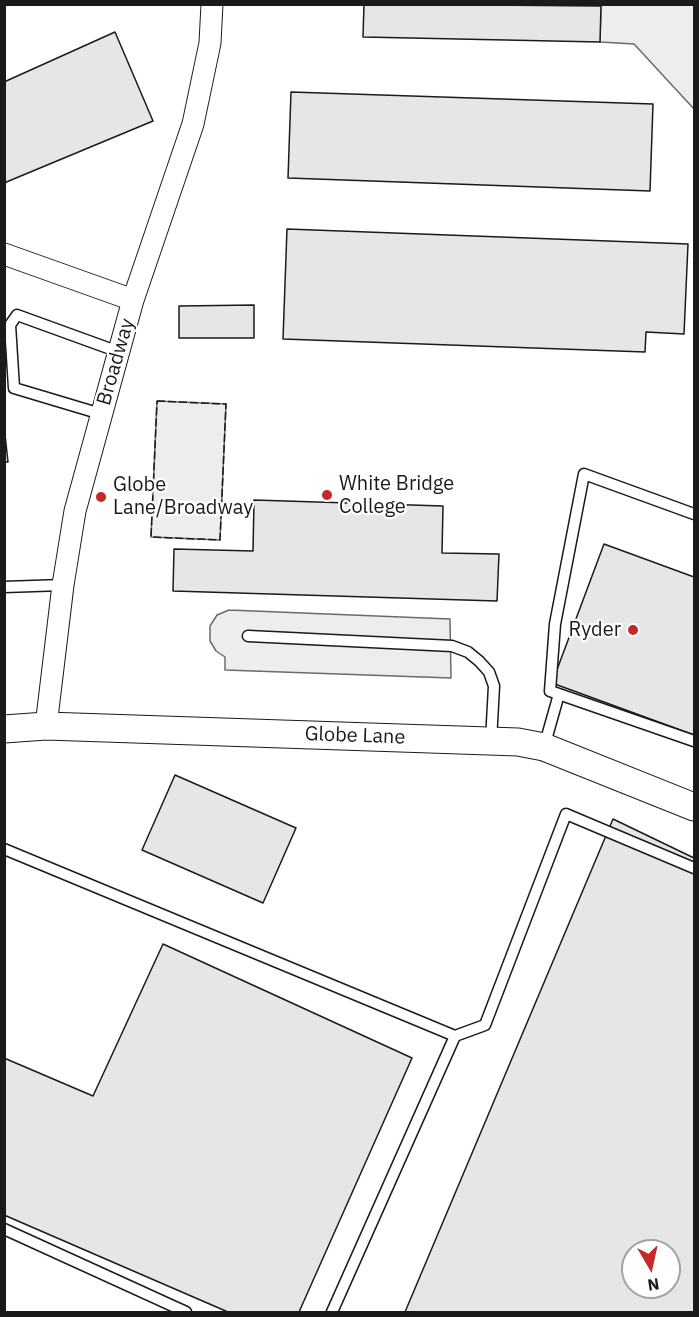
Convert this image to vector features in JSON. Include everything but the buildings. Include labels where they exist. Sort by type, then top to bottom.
[{"type":"street","name":"Broadway","points":[[46,726],[63,585],[75,511],[133,300],[193,124],[210,43],[212,4]]},
{"type":"street","points":[[4,254],[133,300]]},
{"type":"street","name":"Globe Lane","points":[[4,729],[46,726],[518,742],[544,747],[694,807]]},
{"type":"lane","points":[[101,414],[14,388],[10,325],[18,315],[119,352]]},
{"type":"lane","points":[[694,514],[584,474],[555,624],[550,691],[694,741]]},
{"type":"lane","points":[[4,587],[63,585]]},
{"type":"lane","points":[[248,636],[452,646],[468,652],[489,672],[494,686],[491,741]]},
{"type":"lane","points":[[544,747],[559,694]]},
{"type":"lane","points":[[4,849],[455,1036],[485,1025],[567,814],[694,868]]},
{"type":"lane","points":[[332,1312],[455,1036]]},
{"type":"lane","points":[[4,1229],[186,1312]]},
{"type":"shaded area","points":[[571,4],[694,5],[694,109],[634,44],[600,42],[601,6]]},
{"type":"shaded area","points":[[157,401],[226,404],[220,540],[151,537]]},
{"type":"shaded area","points":[[229,610],[450,619],[451,678],[225,670],[225,657],[216,651],[210,641],[210,626],[217,615]]},
{"type":"fence","points":[[157,401],[226,404],[220,540],[151,537],[157,401]]},
{"type":"place","name":"White Bridge College","points":[[327,495]]},
{"type":"place","name":"Globe Lane/Broadway","points":[[101,497]]},
{"type":"place","name":"Ryder","points":[[633,630]]}]
